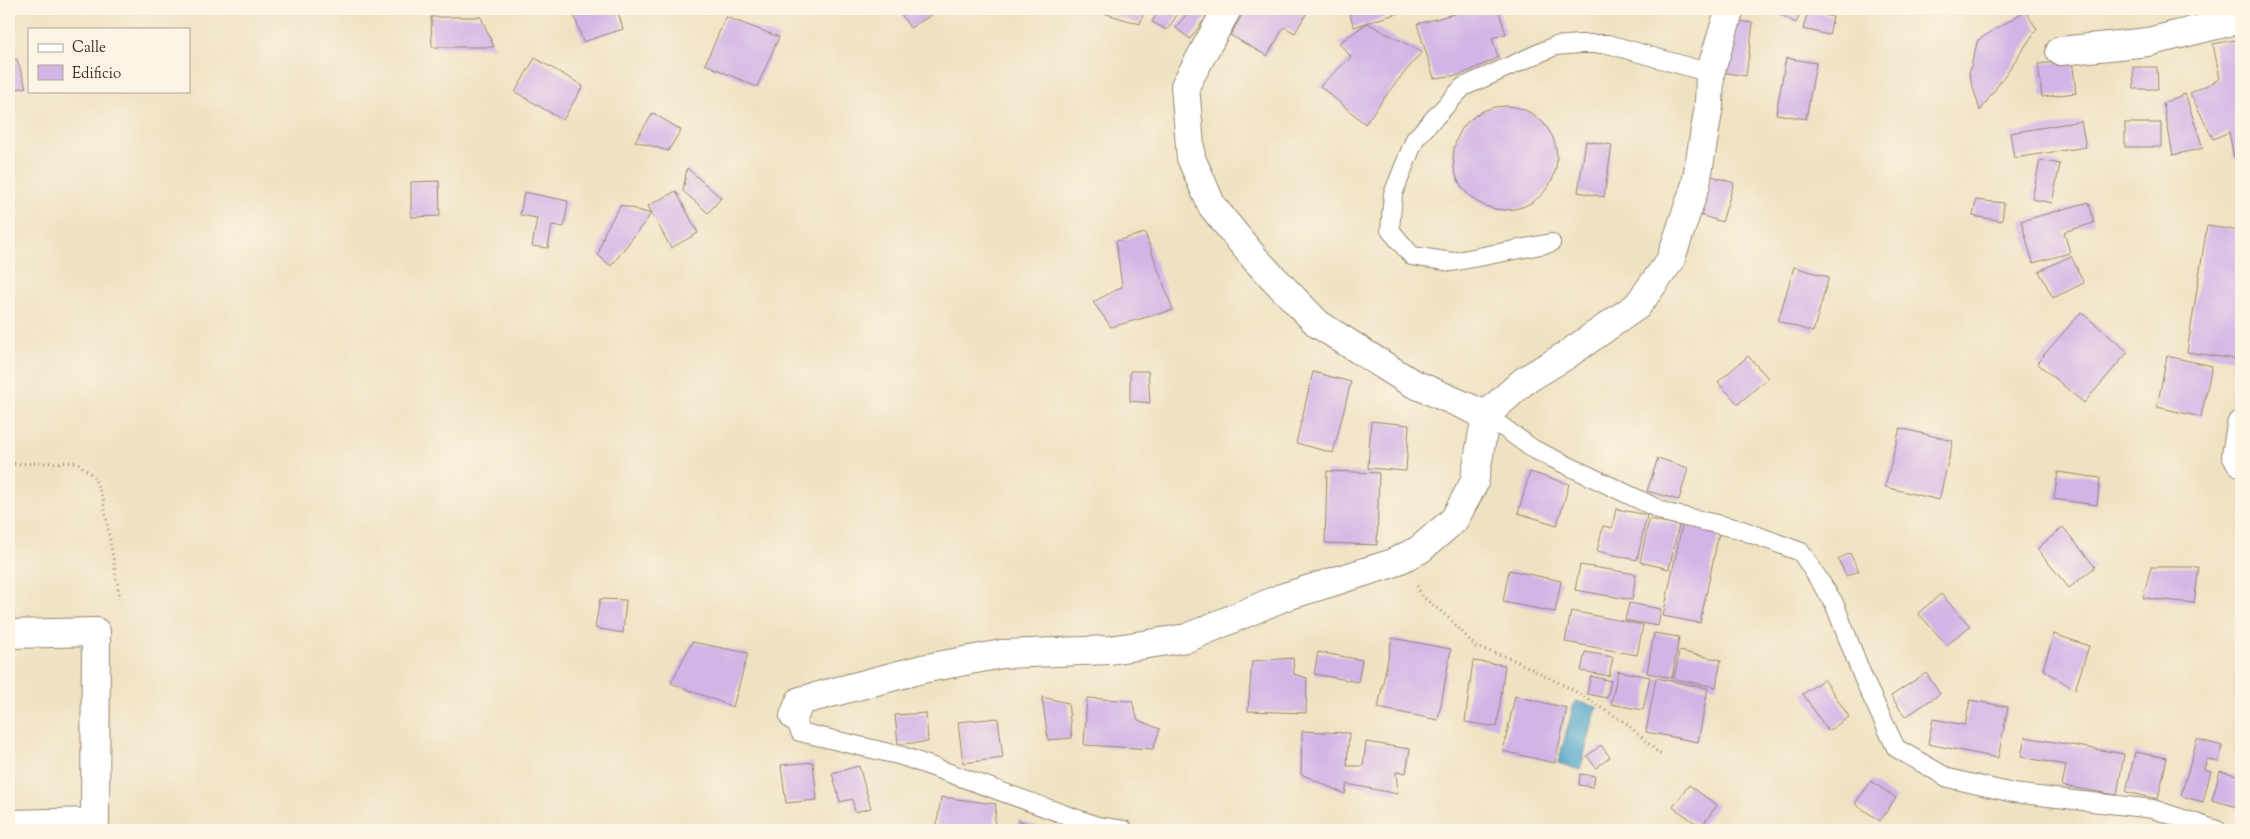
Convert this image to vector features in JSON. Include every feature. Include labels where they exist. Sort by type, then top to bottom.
[{"type":"street","points":[[1227,9],[1185,86],[1190,158],[1212,206],[1256,260],[1318,324],[1410,382],[1486,415]]},
{"type":"street","points":[[794,716],[800,701],[922,669],[1002,654],[1110,650],[1187,638],[1281,598],[1390,564],[1419,550],[1454,520],[1474,483],[1486,415],[1524,381],[1565,356],[1637,306],[1670,261],[1696,184],[1710,106],[1710,73],[1730,9]]},
{"type":"street","points":[[2060,51],[2148,42],[2241,19]]},
{"type":"street","points":[[2241,425],[2236,455],[2241,462]]},
{"type":"street","points":[[9,634],[96,632],[95,822],[9,824]]},
{"type":"lane","points":[[1551,242],[1452,262],[1412,256],[1390,230],[1393,194],[1415,139],[1463,88],[1555,46],[1608,44],[1710,73]]},
{"type":"lane","points":[[1486,415],[1533,449],[1667,513],[1739,529],[1801,552],[1834,603],[1864,680],[1896,748],[1948,778],[2013,793],[2153,809],[2216,830]]},
{"type":"lane","points":[[794,716],[800,732],[902,756],[1097,826],[1124,830]]},
{"type":"path","points":[[9,464],[77,462],[94,477],[102,499],[120,599]]},
{"type":"path","points":[[1419,550],[1417,590],[1451,620],[1476,647],[1510,658],[1573,690],[1626,723],[1663,757]]},
{"type":"water","points":[[1575,701],[1597,707],[1580,770],[1558,763]]},
{"type":"building","points":[[572,9],[617,9],[623,29],[583,42]]},
{"type":"building","points":[[898,9],[939,9],[940,10],[910,28]]},
{"type":"building","points":[[1090,9],[1145,9],[1140,24]]},
{"type":"building","points":[[1160,9],[1181,9],[1167,30],[1152,22]]},
{"type":"building","points":[[1190,9],[1196,9],[1207,16],[1190,39],[1176,28]]},
{"type":"building","points":[[1246,9],[1309,9],[1295,33],[1284,27],[1267,56],[1230,35]]},
{"type":"building","points":[[1348,9],[1411,9],[1354,27]]},
{"type":"building","points":[[1472,9],[1498,9],[1506,34],[1492,38],[1498,58],[1460,75],[1434,78],[1417,24]]},
{"type":"building","points":[[1770,9],[1803,9],[1796,23]]},
{"type":"building","points":[[1808,11],[1833,17],[1829,35],[1803,29]]},
{"type":"building","points":[[2025,11],[2037,29],[1980,111],[1969,73],[1978,40]]},
{"type":"building","points":[[431,17],[481,17],[494,47],[432,47]]},
{"type":"building","points":[[726,17],[779,37],[757,87],[705,64]]},
{"type":"building","points":[[1728,19],[1753,23],[1746,76],[1721,72]]},
{"type":"building","points":[[1367,23],[1422,52],[1393,86],[1365,124],[1320,86],[1351,57],[1339,43]]},
{"type":"building","points":[[2241,39],[2241,157],[2234,158],[2229,132],[2213,139],[2190,93],[2220,79],[2213,44]]},
{"type":"building","points":[[535,58],[583,86],[563,120],[515,92]]},
{"type":"building","points":[[1786,58],[1816,63],[1806,119],[1776,114]]},
{"type":"building","points":[[17,59],[26,87],[9,91],[9,61]]},
{"type":"building","points":[[2072,60],[2076,93],[2042,97],[2038,64]]},
{"type":"building","points":[[2133,67],[2157,67],[2158,89],[2134,89]]},
{"type":"building","points":[[2185,94],[2203,148],[2173,155],[2163,103]]},
{"type":"building","points":[[1505,106],[1525,110],[1534,115],[1548,129],[1553,138],[1557,158],[1553,178],[1548,187],[1534,201],[1525,206],[1505,210],[1485,206],[1476,201],[1462,187],[1457,178],[1453,158],[1457,138],[1462,129],[1476,115],[1485,110]]},
{"type":"building","points":[[653,113],[681,130],[668,151],[635,141]]},
{"type":"building","points":[[2081,121],[2086,147],[2014,158],[2010,133]]},
{"type":"building","points":[[2125,123],[2161,123],[2161,147],[2125,147]]},
{"type":"building","points":[[1586,141],[1612,145],[1604,197],[1578,192]]},
{"type":"building","points":[[2040,160],[2060,164],[2052,203],[2032,199]]},
{"type":"building","points":[[687,168],[721,198],[708,213],[683,191]]},
{"type":"building","points":[[1712,176],[1734,183],[1722,222],[1700,215]]},
{"type":"building","points":[[439,181],[440,216],[411,217],[411,182]]},
{"type":"building","points":[[676,191],[698,233],[671,248],[648,206]]},
{"type":"building","points":[[524,192],[568,201],[564,227],[552,225],[548,248],[532,246],[537,218],[520,215]]},
{"type":"building","points":[[1976,200],[2004,203],[2002,221],[1973,216]]},
{"type":"building","points":[[2089,202],[2094,223],[2064,232],[2070,253],[2033,263],[2021,221]]},
{"type":"building","points":[[621,205],[651,214],[611,266],[598,255],[605,231]]},
{"type":"building","points":[[2207,226],[2241,231],[2241,360],[2187,352]]},
{"type":"building","points":[[1145,233],[1173,310],[1111,327],[1093,302],[1122,287],[1116,241]]},
{"type":"building","points":[[2071,256],[2084,283],[2053,298],[2039,271]]},
{"type":"building","points":[[1794,267],[1829,277],[1813,332],[1778,321]]},
{"type":"building","points":[[2081,312],[2128,352],[2084,403],[2037,363]]},
{"type":"building","points":[[1748,356],[1768,378],[1738,404],[1718,382]]},
{"type":"building","points":[[2167,356],[2212,366],[2201,417],[2157,407]]},
{"type":"building","points":[[1130,371],[1148,371],[1150,403],[1130,401]]},
{"type":"building","points":[[1313,372],[1351,382],[1333,453],[1296,443]]},
{"type":"building","points":[[1371,421],[1409,425],[1406,471],[1368,468]]},
{"type":"building","points":[[1900,428],[1953,441],[1939,500],[1885,487]]},
{"type":"building","points":[[1658,458],[1688,468],[1679,500],[1647,491]]},
{"type":"building","points":[[1327,471],[1379,473],[1377,545],[1325,543]]},
{"type":"building","points":[[1530,472],[1569,484],[1557,525],[1518,513]]},
{"type":"building","points":[[2058,472],[2100,478],[2097,505],[2054,499]]},
{"type":"building","points":[[1616,509],[1647,515],[1637,560],[1597,551],[1603,526],[1612,528]]},
{"type":"building","points":[[1649,519],[1679,525],[1669,569],[1640,562]]},
{"type":"building","points":[[1682,525],[1719,533],[1700,623],[1663,616]]},
{"type":"building","points":[[2063,527],[2095,567],[2069,588],[2037,549]]},
{"type":"building","points":[[1850,553],[1859,571],[1846,576],[1838,559]]},
{"type":"building","points":[[1580,565],[1636,574],[1632,600],[1575,590]]},
{"type":"building","points":[[2151,567],[2199,567],[2194,603],[2143,598]]},
{"type":"building","points":[[1509,570],[1561,581],[1555,612],[1503,602]]},
{"type":"building","points":[[1941,594],[1970,626],[1947,645],[1918,613]]},
{"type":"building","points":[[600,599],[626,600],[623,633],[595,628]]},
{"type":"building","points":[[1629,603],[1661,609],[1658,626],[1625,620]]},
{"type":"building","points":[[1571,611],[1643,625],[1637,655],[1565,642]]},
{"type":"building","points":[[1654,633],[1679,637],[1672,678],[1647,673]]},
{"type":"building","points":[[2054,634],[2089,646],[2075,690],[2043,669]]},
{"type":"building","points":[[1392,638],[1451,649],[1438,720],[1378,708]]},
{"type":"building","points":[[692,642],[748,653],[733,707],[671,683]]},
{"type":"building","points":[[1679,651],[1721,660],[1716,687],[1674,679]]},
{"type":"building","points":[[1318,652],[1362,660],[1358,682],[1314,674]]},
{"type":"building","points":[[1585,652],[1613,657],[1609,676],[1581,671]]},
{"type":"building","points":[[1293,658],[1294,674],[1307,678],[1306,713],[1248,711],[1252,661]]},
{"type":"building","points":[[1473,661],[1505,665],[1497,727],[1465,722]]},
{"type":"building","points":[[1618,671],[1650,677],[1643,710],[1611,704]]},
{"type":"building","points":[[1926,673],[1940,694],[1905,717],[1891,696]]},
{"type":"building","points":[[1591,676],[1611,681],[1607,698],[1587,694]]},
{"type":"building","points":[[1656,678],[1708,688],[1698,742],[1646,732]]},
{"type":"building","points":[[1824,679],[1849,717],[1828,731],[1803,694]]},
{"type":"building","points":[[1515,696],[1567,708],[1555,763],[1503,751]]},
{"type":"building","points":[[1042,697],[1068,703],[1072,738],[1048,740]]},
{"type":"building","points":[[1087,698],[1132,701],[1138,720],[1160,729],[1153,749],[1084,745]]},
{"type":"building","points":[[1970,700],[2008,707],[1998,758],[1928,744],[1933,719],[1965,725]]},
{"type":"building","points":[[926,713],[928,742],[898,744],[895,715]]},
{"type":"building","points":[[998,718],[1003,758],[963,763],[958,722]]},
{"type":"building","points":[[1302,731],[1349,733],[1347,766],[1363,766],[1366,742],[1410,749],[1406,773],[1396,772],[1398,794],[1347,784],[1345,794],[1301,774]]},
{"type":"building","points":[[2025,737],[2124,754],[2117,795],[2062,786],[2066,765],[2021,757]]},
{"type":"building","points":[[2197,739],[2222,746],[2218,762],[2207,759],[2204,769],[2211,771],[2203,802],[2181,796]]},
{"type":"building","points":[[1601,745],[1610,757],[1596,768],[1587,756]]},
{"type":"building","points":[[2135,752],[2167,758],[2158,799],[2126,792]]},
{"type":"building","points":[[813,762],[817,800],[786,803],[781,765]]},
{"type":"building","points":[[859,766],[871,808],[855,812],[852,799],[840,802],[832,773]]},
{"type":"building","points":[[2220,771],[2241,776],[2241,808],[2212,800]]},
{"type":"building","points":[[1580,774],[1595,776],[1593,787],[1579,785]]},
{"type":"building","points":[[1871,781],[1896,798],[1880,821],[1855,804]]},
{"type":"building","points":[[1689,785],[1717,805],[1701,827],[1673,807]]},
{"type":"building","points":[[941,797],[996,804],[994,830],[936,830]]},
{"type":"building","points":[[1018,820],[1047,830],[1017,830]]},
{"type":"building","points":[[1367,825],[1389,829],[1389,830],[1367,830]]}]
